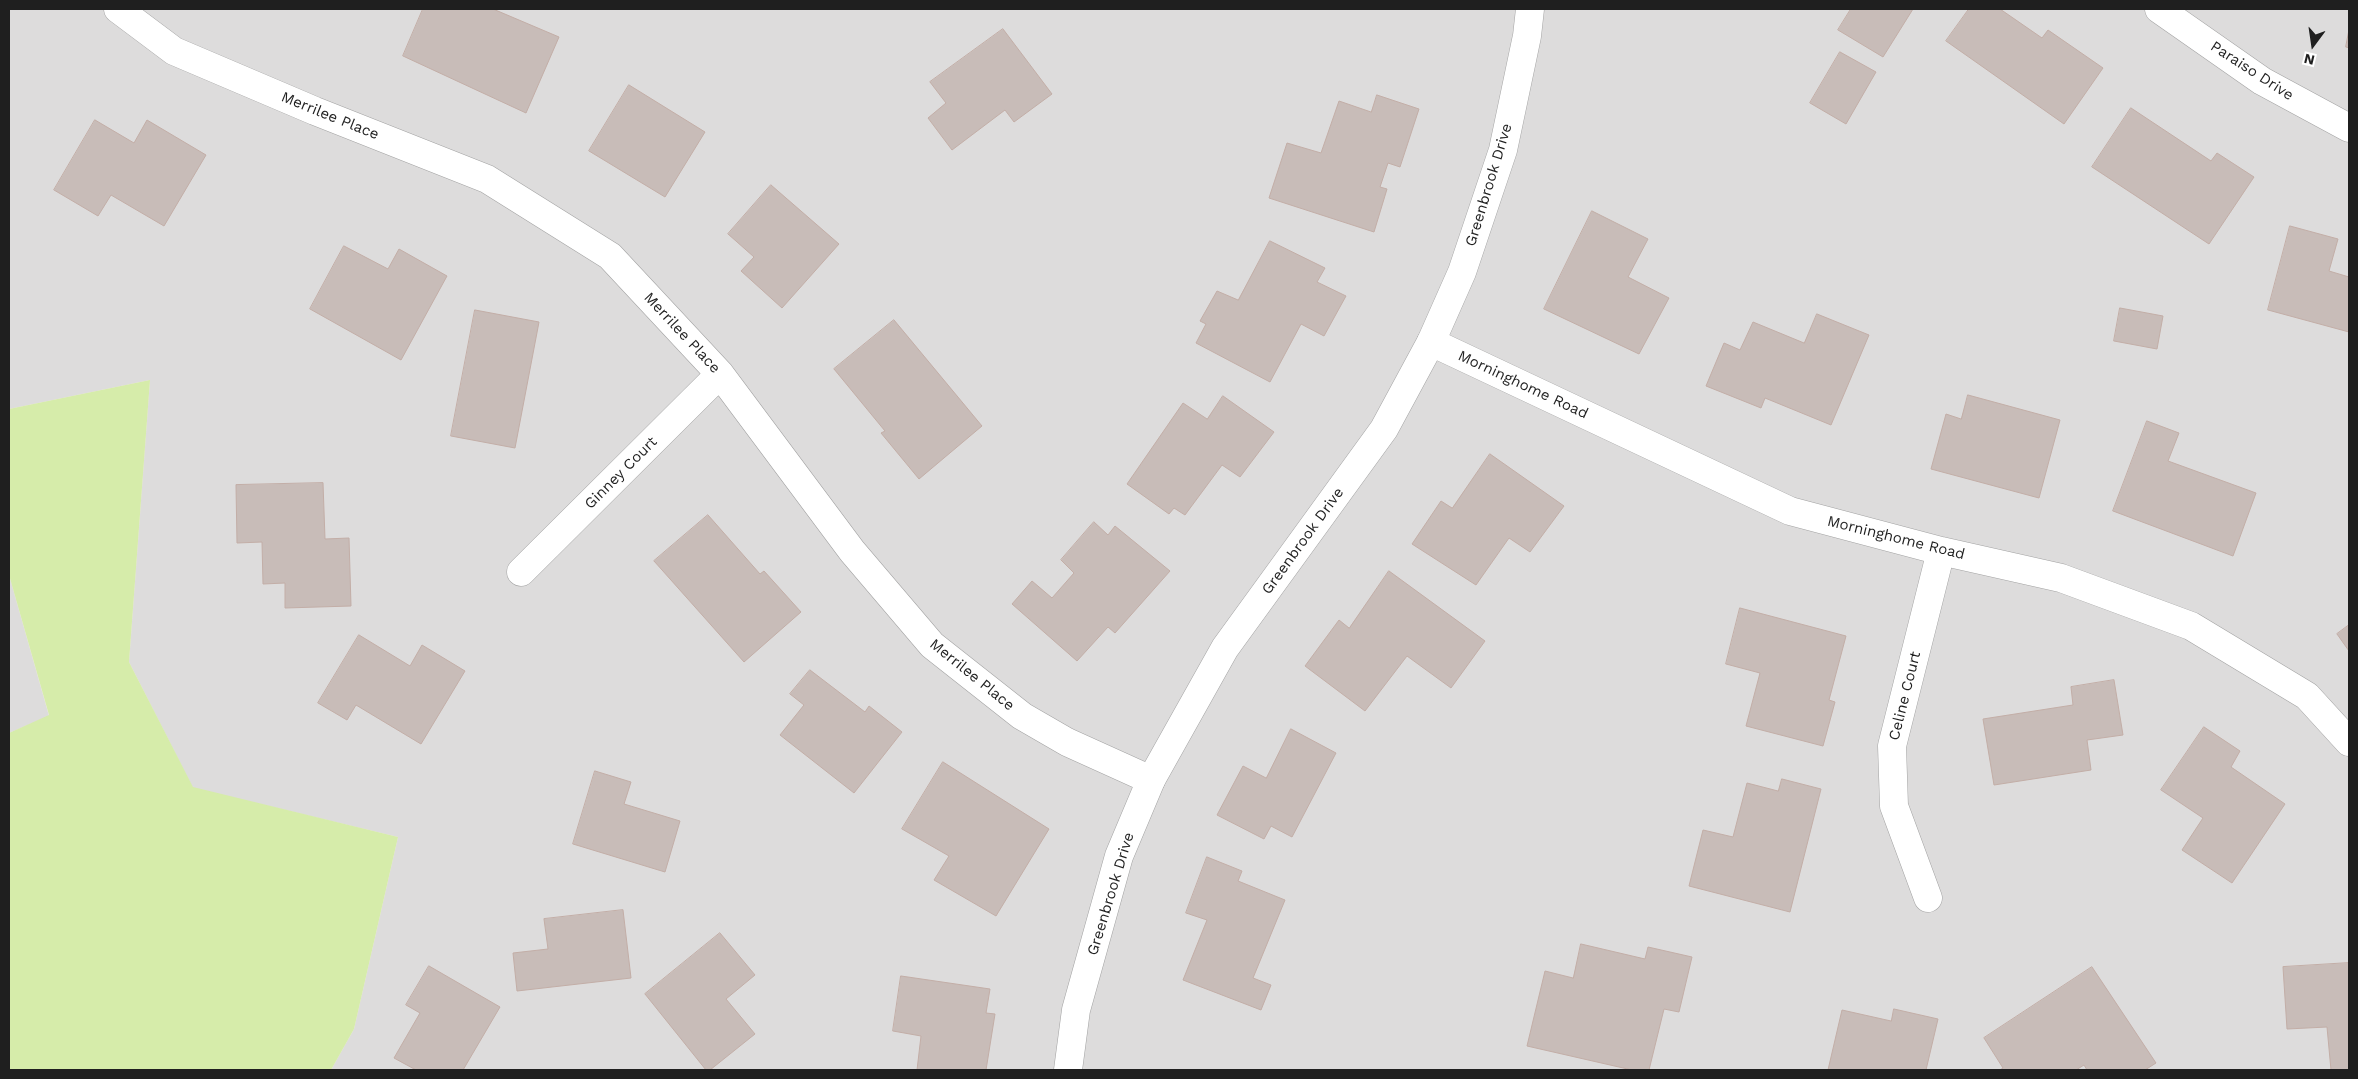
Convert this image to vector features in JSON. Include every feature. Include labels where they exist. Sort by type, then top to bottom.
[{"type":"street","name":"Merrilee Place","points":[[118,9],[174,52],[315,111],[487,179],[610,256],[720,374],[852,552],[932,645],[1022,716],[1068,742],[1151,780]]},
{"type":"street","name":"Greenbrook Drive","points":[[1068,1070],[1076,1010],[1117,866],[1151,780],[1225,648],[1384,429],[1431,342],[1462,272],[1503,150],[1530,9]]},
{"type":"street","name":"Paraiso Drive","points":[[2159,9],[2262,81],[2349,128]]},
{"type":"street","name":"Morninghome Road","points":[[1431,342],[1790,511],[1941,551],[2061,578],[2191,626],[2307,696],[2349,742]]},
{"type":"street","name":"Ginney Court","points":[[521,572],[720,374]]},
{"type":"street","name":"Celine Court","points":[[1928,898],[1894,806],[1892,746],[1941,551]]},
{"type":"shaded area","points":[[9,9],[2349,9],[2349,1070],[331,1070],[354,1029],[398,837],[193,788],[129,662],[150,380],[9,409]]},
{"type":"shaded area","points":[[9,575],[49,716],[9,733]]},
{"type":"green space","points":[[150,380],[129,662],[193,787],[398,837],[354,1029],[331,1070],[9,1070],[9,733],[49,715],[9,575],[9,409]]},
{"type":"building","points":[[423,9],[493,9],[559,37],[526,113],[403,56]]},
{"type":"building","points":[[1851,9],[1913,9],[1883,57],[1838,30]]},
{"type":"building","points":[[1969,9],[2000,9],[2042,38],[2048,30],[2103,68],[2064,124],[1946,41]]},
{"type":"building","points":[[1003,29],[1052,94],[1014,122],[1005,110],[952,150],[928,118],[946,103],[930,82]]},
{"type":"building","points":[[2349,30],[2349,48],[2346,47]]},
{"type":"building","points":[[1840,52],[1876,72],[1846,124],[1810,103]]},
{"type":"building","points":[[629,85],[705,132],[665,197],[589,151]]},
{"type":"building","points":[[1377,95],[1419,109],[1400,167],[1388,163],[1380,187],[1387,189],[1374,232],[1269,198],[1287,143],[1321,153],[1339,101],[1371,112]]},
{"type":"building","points":[[2131,108],[2211,161],[2217,153],[2254,177],[2209,244],[2092,167]]},
{"type":"building","points":[[95,120],[134,143],[147,120],[206,155],[164,226],[111,195],[98,216],[54,190]]},
{"type":"building","points":[[771,185],[839,244],[782,308],[741,271],[754,257],[728,234]]},
{"type":"building","points":[[1592,211],[1648,239],[1628,277],[1669,298],[1639,354],[1544,309]]},
{"type":"building","points":[[2290,226],[2338,239],[2329,271],[2349,277],[2349,332],[2268,310]]},
{"type":"building","points":[[1270,241],[1325,268],[1317,282],[1346,296],[1324,336],[1301,324],[1270,382],[1196,343],[1206,324],[1200,321],[1217,291],[1238,300]]},
{"type":"building","points":[[344,246],[388,269],[399,249],[447,276],[401,360],[310,309]]},
{"type":"building","points":[[2120,308],[2163,316],[2157,349],[2114,341]]},
{"type":"building","points":[[475,310],[539,322],[515,448],[451,436]]},
{"type":"building","points":[[1817,314],[1869,335],[1831,425],[1765,398],[1761,408],[1706,386],[1724,343],[1740,350],[1753,322],[1804,343]]},
{"type":"building","points":[[894,320],[982,426],[919,479],[881,433],[885,431],[834,369]]},
{"type":"building","points":[[1968,395],[2060,420],[2039,498],[1931,469],[1946,414],[1961,419]]},
{"type":"building","points":[[1223,396],[1274,432],[1240,477],[1222,465],[1185,515],[1174,508],[1169,514],[1127,484],[1183,403],[1207,419]]},
{"type":"building","points":[[2147,421],[2179,433],[2168,461],[2256,493],[2233,556],[2113,511]]},
{"type":"building","points":[[1490,454],[1564,506],[1530,552],[1509,538],[1476,585],[1412,544],[1441,501],[1452,508]]},
{"type":"building","points":[[323,483],[325,539],[349,538],[351,606],[285,608],[285,583],[263,584],[262,542],[237,543],[236,485]]},
{"type":"building","points":[[708,515],[760,574],[764,571],[801,612],[744,662],[654,561]]},
{"type":"building","points":[[1094,522],[1108,535],[1115,526],[1170,571],[1115,633],[1108,627],[1077,661],[1012,604],[1032,581],[1052,598],[1074,573],[1061,560]]},
{"type":"building","points":[[1389,571],[1485,641],[1451,688],[1407,656],[1365,711],[1305,666],[1339,620],[1349,628]]},
{"type":"building","points":[[1740,608],[1846,636],[1829,700],[1835,702],[1823,746],[1746,726],[1760,673],[1726,664]]},
{"type":"building","points":[[2349,625],[2349,651],[2337,634]]},
{"type":"building","points":[[359,635],[410,666],[422,645],[465,671],[421,744],[356,705],[347,720],[318,703]]},
{"type":"building","points":[[810,670],[865,712],[869,706],[902,732],[854,793],[780,735],[804,705],[790,694]]},
{"type":"building","points":[[2114,680],[2123,735],[2087,740],[2091,770],[1994,785],[1983,719],[2073,705],[2071,687]]},
{"type":"building","points":[[2204,727],[2240,751],[2231,767],[2285,804],[2232,883],[2182,850],[2203,818],[2161,790]]},
{"type":"building","points":[[1291,729],[1336,753],[1292,837],[1271,826],[1264,839],[1217,815],[1243,766],[1266,778]]},
{"type":"building","points":[[943,762],[1049,829],[996,916],[934,880],[949,856],[902,829]]},
{"type":"building","points":[[595,771],[631,782],[624,804],[680,821],[665,872],[573,844]]},
{"type":"building","points":[[1782,779],[1821,789],[1790,912],[1689,886],[1703,830],[1733,837],[1747,783],[1778,791]]},
{"type":"building","points":[[1207,857],[1242,871],[1238,881],[1285,900],[1253,978],[1271,985],[1261,1010],[1183,980],[1207,920],[1186,913]]},
{"type":"building","points":[[623,910],[631,978],[517,991],[513,953],[548,949],[544,919]]},
{"type":"building","points":[[720,933],[755,975],[726,999],[755,1034],[710,1070],[706,1070],[645,994]]},
{"type":"building","points":[[1581,944],[1645,959],[1648,947],[1692,957],[1679,1012],[1664,1009],[1649,1070],[1632,1070],[1527,1046],[1545,971],[1573,978]]},
{"type":"building","points":[[2349,963],[2349,1070],[2331,1070],[2327,1027],[2287,1029],[2283,967]]},
{"type":"building","points":[[429,966],[500,1007],[463,1070],[416,1070],[394,1058],[420,1013],[406,1005]]},
{"type":"building","points":[[2092,967],[2156,1063],[2145,1070],[2087,1070],[2084,1065],[2076,1070],[2000,1070],[2003,1068],[1984,1038]]},
{"type":"building","points":[[901,976],[990,989],[986,1013],[995,1014],[986,1070],[917,1070],[921,1036],[893,1031]]},
{"type":"building","points":[[1894,1009],[1938,1019],[1926,1070],[1828,1070],[1842,1010],[1891,1021]]}]
